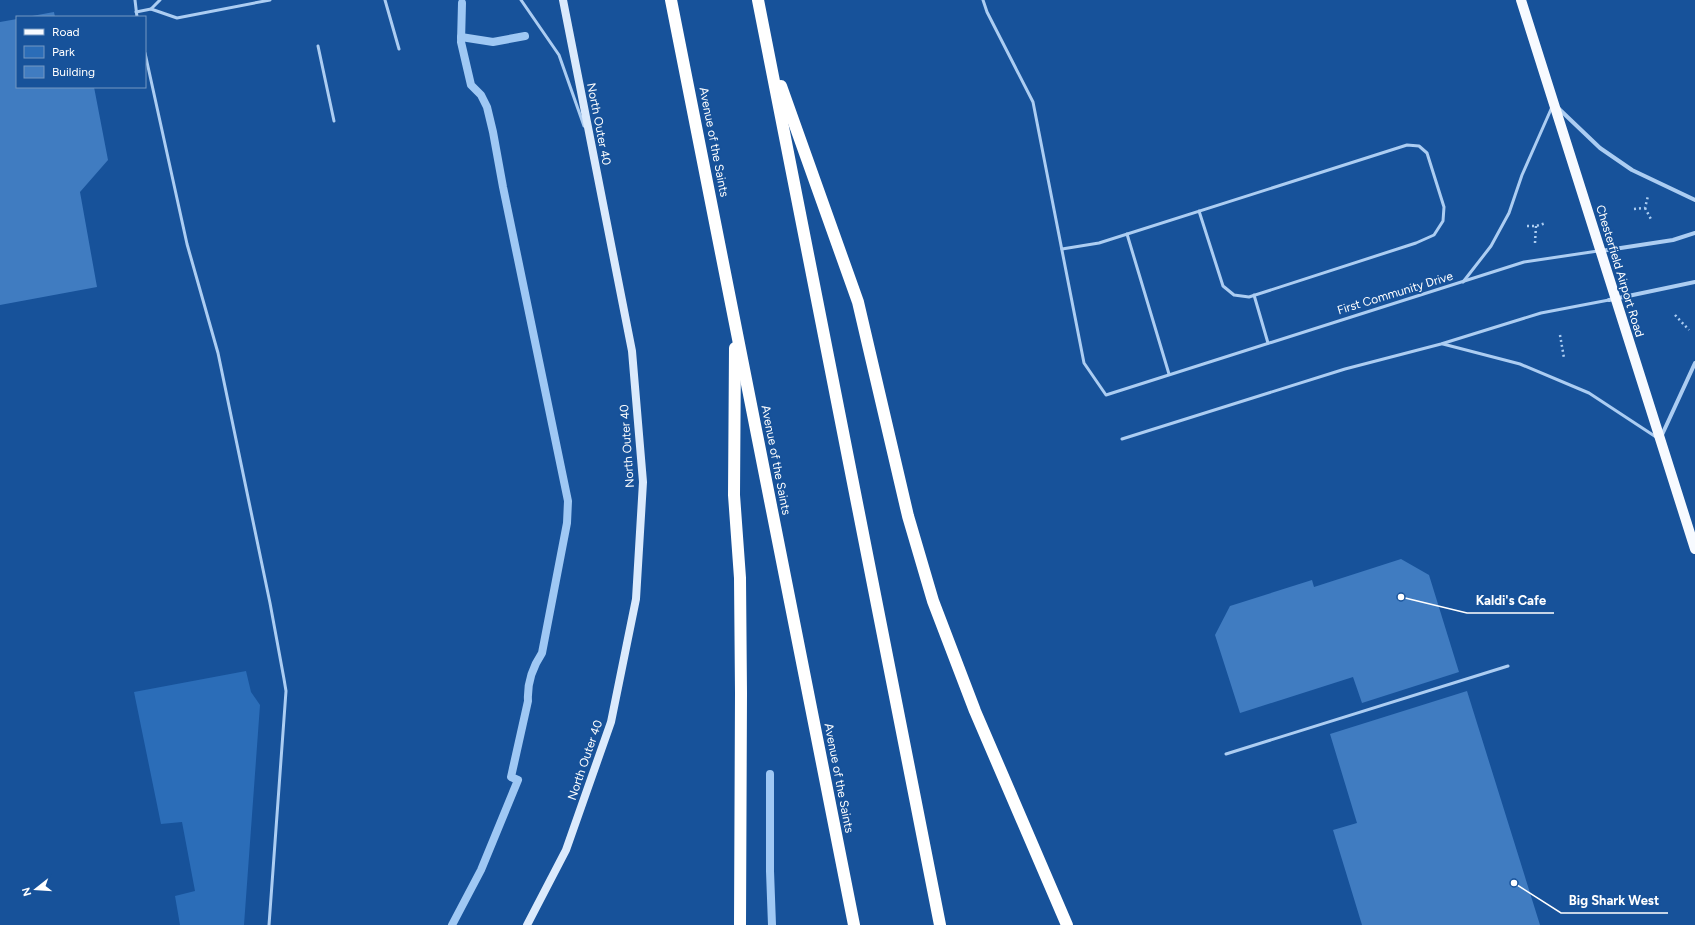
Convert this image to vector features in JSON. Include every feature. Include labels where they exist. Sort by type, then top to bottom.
[{"type":"highway","name":"Avenue of the Saints","points":[[671,0],[854,925]]},
{"type":"highway","points":[[758,0],[940,925]]},
{"type":"highway","points":[[768,49],[858,302],[908,516],[933,601],[975,711],[1067,925]]},
{"type":"highway","points":[[735,321],[734,496],[740,578],[741,693],[740,925]]},
{"type":"main road","name":"Chesterfield Airport Road","points":[[1521,0],[1600,251],[1612,300],[1660,439],[1695,549]]},
{"type":"street","name":"North Outer 40","points":[[527,925],[566,850],[611,722],[636,599],[643,482],[632,351],[563,0]]},
{"type":"street","points":[[1554,104],[1600,148],[1632,170],[1695,200]]},
{"type":"street","name":"First Community Drive","points":[[1600,251],[1673,240],[1695,232]]},
{"type":"street","points":[[1612,300],[1695,282]]},
{"type":"street","points":[[1660,439],[1695,363]]},
{"type":"lane","points":[[134,0],[137,16]]},
{"type":"lane","points":[[151,10],[160,0]]},
{"type":"lane","points":[[136,12],[151,10],[177,18],[270,0]]},
{"type":"lane","points":[[386,0],[399,49]]},
{"type":"lane","points":[[521,0],[559,55],[592,146]]},
{"type":"lane","points":[[983,0],[987,12],[1033,102],[1062,249],[1099,243],[1199,211],[1407,145],[1419,146],[1427,153],[1444,207],[1442,221],[1434,235],[1416,243],[1249,297],[1234,295],[1223,286],[1199,211]]},
{"type":"lane","points":[[318,46],[334,121]]},
{"type":"lane","points":[[146,58],[187,244],[218,353],[268,595],[286,691],[269,925]]},
{"type":"lane","points":[[1462,282],[1491,246],[1509,213],[1522,175],[1554,104]]},
{"type":"lane","points":[[1127,234],[1169,374]]},
{"type":"lane","name":"First Community Drive","points":[[1062,249],[1084,363],[1106,395],[1524,262],[1600,251]]},
{"type":"lane","points":[[1254,295],[1268,343]]},
{"type":"lane","points":[[1122,438],[1331,373],[1441,344],[1542,313],[1612,300]]},
{"type":"lane","points":[[1441,344],[1520,364],[1589,393],[1660,439]]},
{"type":"lane","points":[[1226,754],[1508,666]]},
{"type":"path","points":[[1648,195],[1645,208],[1652,221]]},
{"type":"path","points":[[1634,209],[1645,208]]},
{"type":"path","points":[[1527,226],[1536,226],[1546,223]]},
{"type":"path","points":[[1535,243],[1536,226]]},
{"type":"path","points":[[1675,315],[1689,330]]},
{"type":"path","points":[[1560,335],[1564,358]]},
{"type":"green space","points":[[246,671],[251,692],[260,705],[244,925],[180,925],[175,896],[195,891],[182,822],[161,824],[134,692]]},
{"type":"building","points":[[54,12],[55,16],[32,16]]},
{"type":"building","points":[[16,19],[16,88],[94,88],[108,160],[80,192],[97,287],[0,305],[0,22]]},
{"type":"building","points":[[1401,559],[1429,575],[1459,672],[1362,703],[1353,677],[1240,713],[1215,635],[1230,606],[1312,580],[1314,587]]},
{"type":"building","points":[[1467,691],[1540,925],[1362,925],[1333,830],[1357,823],[1330,734]]},
{"type":"waterway","points":[[452,925],[481,870],[518,780],[511,777],[528,701],[529,682],[535,664],[542,653],[567,523],[568,501],[493,132],[487,107],[481,95],[471,85],[461,42],[462,3]]},
{"type":"waterway","points":[[461,37],[493,42],[525,36]]},
{"type":"waterway","points":[[770,774],[770,871],[772,925]]},
{"type":"place","name":"Kaldi's Cafe","points":[[1401,597]]},
{"type":"place","name":"Big Shark West","points":[[1514,883]]}]
